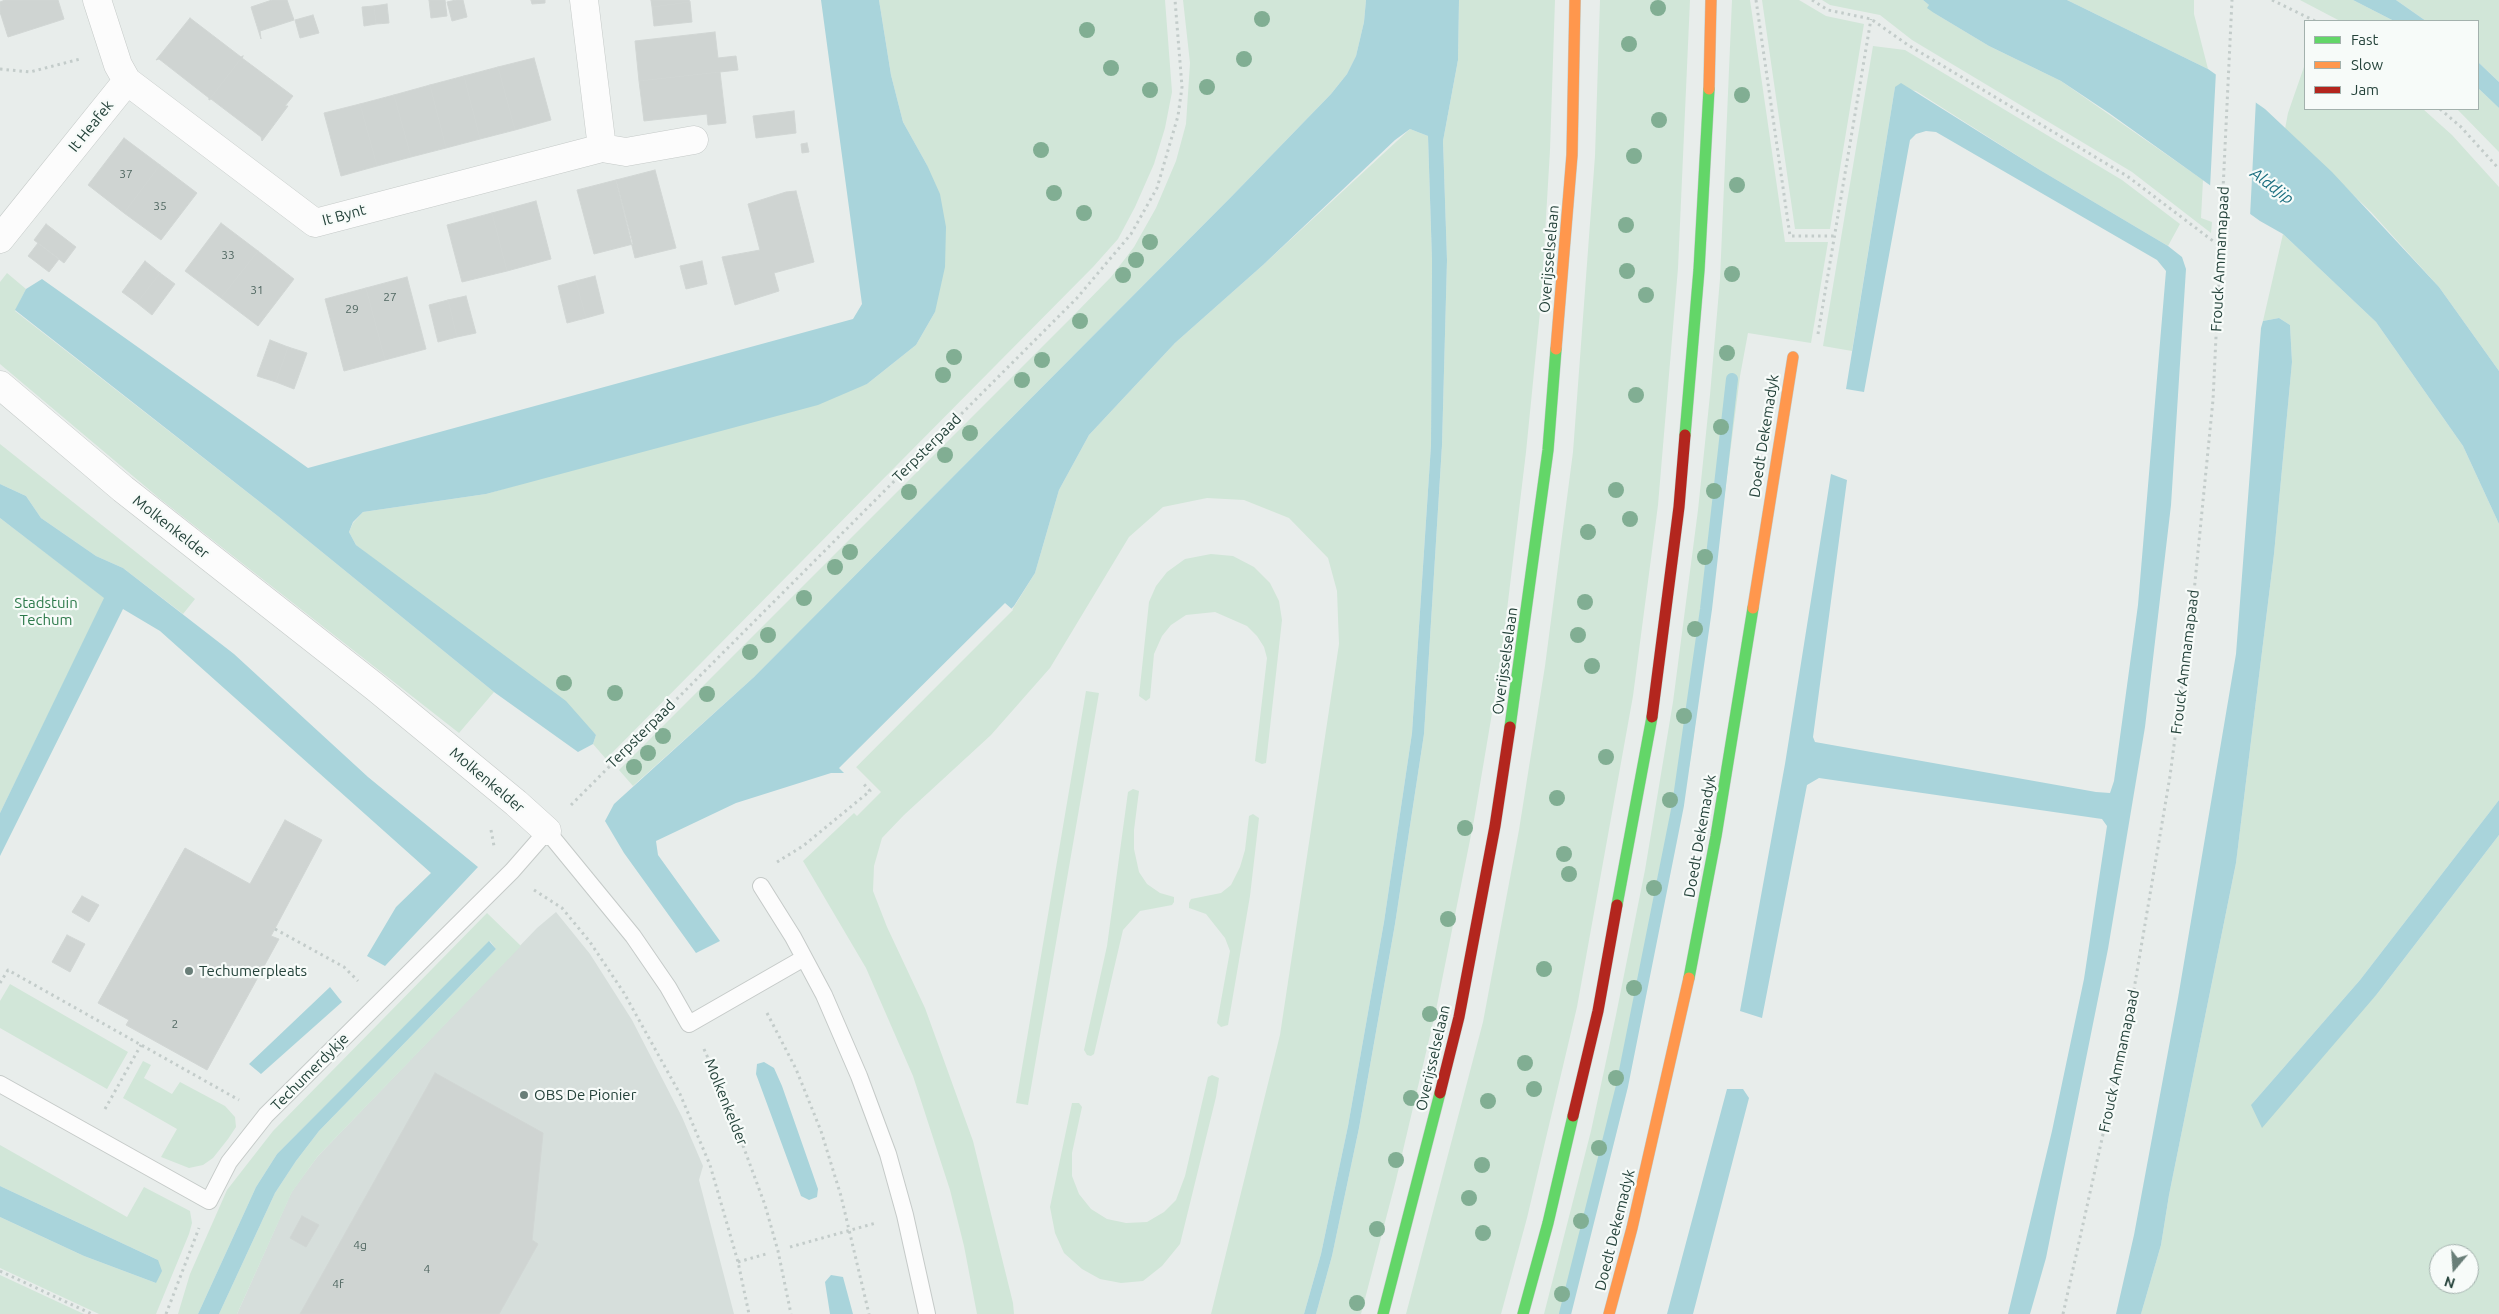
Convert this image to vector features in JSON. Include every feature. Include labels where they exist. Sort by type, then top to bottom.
[{"type":"main road","name":"Overijsselselaan","points":[[1383,1314],[1458,1017],[1495,826],[1520,663],[1548,450],[1572,155],[1575,0]]},
{"type":"main road","points":[[1523,1314],[1548,1224],[1598,1011],[1655,700],[1679,507],[1699,270],[1710,76],[1711,0]]},
{"type":"main road","name":"Doedt Dekemadyk","points":[[1609,1314],[1632,1228],[1693,959],[1716,836],[1793,357]]},
{"type":"street","points":[[97,0],[118,65],[127,81]]},
{"type":"street","points":[[584,0],[602,148]]},
{"type":"street","name":"It Bynt","points":[[127,81],[315,223],[602,148],[626,152],[694,140]]},
{"type":"street","name":"It Heafek","points":[[0,239],[127,81]]},
{"type":"street","name":"Molkenkelder","points":[[0,385],[123,489],[375,687],[509,797],[547,831]]},
{"type":"lane","name":"Techumerdykje","points":[[209,1201],[229,1162],[266,1116],[512,871],[547,831]]},
{"type":"lane","name":"Molkenkelder","points":[[547,831],[633,936],[668,986],[689,1024]]},
{"type":"lane","points":[[761,886],[824,995],[859,1076],[888,1154],[905,1215],[927,1314]]},
{"type":"lane","points":[[689,1024],[804,958]]},
{"type":"lane","points":[[0,1084],[209,1201]]},
{"type":"path","name":"Terpsterpaad","points":[[547,831],[587,788],[1077,298],[1130,234],[1157,188],[1178,116],[1182,87],[1175,0]]},
{"type":"path","points":[[1756,0],[1790,236],[1835,236]]},
{"type":"path","points":[[1812,0],[1828,10],[1871,19],[1908,45],[2127,176],[2222,248]]},
{"type":"path","name":"Frouck Ammamapaad","points":[[2063,1314],[2130,1013],[2170,776],[2194,592],[2212,410],[2222,248],[2232,0]]},
{"type":"path","points":[[2272,0],[2313,20]]},
{"type":"path","points":[[1793,357],[1816,349],[1871,19]]},
{"type":"path","points":[[0,69],[36,70],[113,50]]},
{"type":"path","points":[[2441,110],[2461,127],[2499,168]]},
{"type":"path","points":[[761,886],[754,876],[803,846],[870,791],[862,782]]},
{"type":"path","points":[[512,871],[530,888],[545,895],[562,908],[590,942],[624,993],[680,1094],[710,1165],[738,1262],[749,1314]]},
{"type":"path","points":[[275,929],[344,967],[380,1002]]},
{"type":"path","points":[[0,983],[8,970],[266,1116]]},
{"type":"path","points":[[753,986],[796,1069],[821,1131],[850,1230],[869,1314]]},
{"type":"path","name":"Molkenkelder","points":[[689,1024],[705,1050],[747,1155],[778,1251],[791,1314]]},
{"type":"path","points":[[90,1135],[141,1045]]},
{"type":"path","points":[[166,1314],[209,1201]]},
{"type":"path","points":[[790,1248],[905,1215]]},
{"type":"path","points":[[738,1262],[766,1254]]},
{"type":"path","points":[[0,1272],[92,1314]]},
{"type":"shaded area","name":"OBS De Pionier","points":[[556,912],[590,954],[632,1020],[682,1117],[703,1166],[699,1180],[734,1314],[237,1314],[292,1191],[318,1156],[537,928]]},
{"type":"green space","points":[[879,0],[1165,0],[1172,92],[1165,128],[1154,164],[1118,239],[1093,267],[606,759],[593,744],[596,735],[356,545],[349,532],[353,523],[363,512],[486,494],[867,384],[916,345],[935,312],[927,165],[903,122],[891,75]]},
{"type":"green space","points":[[1183,0],[1366,0],[1364,22],[1356,56],[1347,74],[1331,94],[754,677],[633,786],[619,770],[1071,318],[1111,277],[1134,247],[1156,208],[1176,161],[1186,124],[1190,63]]},
{"type":"green space","points":[[1459,0],[1555,0],[1550,150],[1541,302],[1526,452],[1501,660],[1474,820],[1436,1010],[1396,1180],[1361,1314],[1316,1314],[1332,1256],[1359,1128],[1395,924],[1424,734],[1442,445],[1447,260],[1443,141],[1458,60]]},
{"type":"green space","points":[[1600,0],[1690,0],[1678,268],[1658,505],[1633,696],[1577,1007],[1527,1218],[1501,1314],[1406,1314],[1483,1022],[1519,830],[1545,666],[1573,452],[1595,156]]},
{"type":"green space","points":[[1732,0],[1750,0],[1785,242],[1828,242],[1811,343],[1748,333],[1740,376],[1691,757],[1621,1110],[1567,1314],[1544,1314],[1591,1131],[1616,1015],[1645,870],[1673,702],[1698,510],[1720,279]]},
{"type":"green space","points":[[1762,0],[1799,0],[1826,16],[1864,24],[1830,229],[1795,229]]},
{"type":"green space","points":[[1822,0],[1923,0],[1934,13],[1989,46],[2061,81],[2203,180],[2201,218],[2212,222],[2211,233],[2132,172],[1912,40],[1880,15],[1830,5]]},
{"type":"green space","points":[[2067,0],[2194,0],[2194,14],[2208,69]]},
{"type":"green space","points":[[2300,0],[2353,0],[2392,20],[2338,20]]},
{"type":"green space","points":[[2396,0],[2499,0],[2499,82],[2479,63],[2479,20],[2425,20]]},
{"type":"green space","points":[[1873,46],[1905,50],[2122,180],[2180,224],[2168,246],[2040,170],[1916,91],[1895,87],[1852,351],[1823,346]]},
{"type":"green space","points":[[2304,67],[2304,110],[2424,110],[2452,135],[2499,187],[2499,371],[2439,287],[2371,212],[2285,129],[2288,113]]},
{"type":"green space","points":[[2479,89],[2499,108],[2499,152],[2458,110],[2479,110]]},
{"type":"green space","points":[[1410,129],[1428,136],[1432,261],[1431,445],[1412,733],[1384,922],[1348,1126],[1321,1254],[1304,1314],[1211,1314],[1280,1035],[1339,644],[1337,591],[1328,558],[1289,518],[1244,500],[1207,498],[1163,507],[1129,537],[1050,668],[991,735],[904,815],[882,838],[874,866],[873,891],[887,927],[925,1008],[973,1141],[1013,1303],[1014,1314],[977,1314],[964,1246],[950,1190],[913,1076],[866,968],[803,861],[854,813],[857,816],[881,792],[856,767],[1012,610],[1035,573],[1059,490],[1089,435],[1175,343],[1263,265]]},
{"type":"green space","points":[[2283,234],[2376,322],[2463,446],[2499,524],[2499,800],[2360,980],[2251,1105],[2377,994],[2499,835],[2499,1314],[2141,1314],[2161,1245],[2169,1195],[2236,863],[2274,554],[2292,362],[2290,325],[2279,318],[2263,321]]},
{"type":"green space","points":[[7,273],[26,289],[15,311],[279,517],[494,692],[459,733],[159,498],[0,364],[0,282]]},
{"type":"green space","points":[[0,444],[195,599],[183,614],[123,568],[96,556],[41,518],[26,496],[0,484]]},
{"type":"green space","name":"Stadstuin Techum","points":[[0,518],[105,598],[0,813]]},
{"type":"green space","points":[[1211,554],[1233,556],[1254,567],[1270,583],[1279,601],[1282,620],[1266,763],[1262,764],[1255,761],[1267,658],[1264,647],[1247,626],[1215,612],[1186,615],[1171,625],[1162,636],[1154,654],[1150,698],[1146,701],[1139,696],[1149,602],[1156,586],[1167,572],[1185,559]]},
{"type":"green space","points":[[1086,691],[1099,693],[1028,1105],[1016,1103]]},
{"type":"green space","points":[[1133,789],[1139,791],[1134,830],[1134,849],[1139,872],[1147,884],[1160,893],[1174,897],[1174,902],[1172,905],[1140,911],[1123,930],[1094,1054],[1091,1056],[1087,1055],[1084,1050],[1107,946],[1128,792]]},
{"type":"green space","points":[[1253,814],[1259,818],[1250,896],[1228,1025],[1221,1027],[1217,1023],[1230,951],[1225,938],[1206,914],[1189,908],[1189,903],[1191,899],[1221,893],[1231,885],[1240,867],[1245,850],[1249,816]]},
{"type":"green space","points":[[487,913],[521,946],[318,1156],[292,1192],[237,1314],[219,1314],[275,1193],[296,1161],[319,1131],[496,949],[490,941],[277,1154],[256,1187],[198,1314],[178,1314],[190,1274],[227,1190],[273,1131]]},
{"type":"green space","points":[[10,984],[128,1052],[107,1089],[0,1028],[0,1001]]},
{"type":"green space","points":[[143,1061],[151,1065],[144,1078],[172,1094],[180,1082],[225,1106],[235,1117],[236,1127],[228,1139],[213,1158],[203,1165],[189,1168],[161,1157],[177,1129],[123,1098]]},
{"type":"green space","points":[[1212,1075],[1219,1078],[1216,1097],[1180,1244],[1162,1266],[1143,1281],[1121,1283],[1100,1279],[1082,1269],[1064,1253],[1055,1233],[1050,1207],[1072,1103],[1079,1103],[1082,1107],[1072,1153],[1072,1176],[1079,1194],[1091,1209],[1107,1219],[1126,1223],[1147,1222],[1164,1212],[1176,1200],[1185,1176],[1208,1077]]},
{"type":"green space","points":[[0,1145],[127,1217],[144,1187],[190,1211],[192,1223],[189,1234],[156,1314],[99,1314],[0,1268],[0,1217],[84,1256],[156,1283],[158,1260],[0,1186]]},
{"type":"green space","points":[[0,1275],[84,1314],[0,1314]]},
{"type":"water","points":[[821,0],[879,0],[891,75],[903,122],[927,165],[940,194],[946,227],[945,267],[935,312],[916,345],[867,384],[818,405],[486,494],[363,512],[353,522],[349,532],[356,545],[566,701],[596,735],[593,744],[578,752],[494,692],[279,517],[15,310],[26,289],[42,279],[308,468],[853,319],[862,304]]},
{"type":"water","points":[[1366,0],[1459,0],[1458,60],[1443,141],[1447,260],[1442,445],[1424,734],[1395,924],[1359,1128],[1332,1256],[1316,1314],[1304,1314],[1321,1254],[1348,1126],[1384,922],[1412,733],[1431,445],[1432,261],[1428,136],[1410,129],[1395,140],[1263,265],[1175,343],[1089,435],[1059,490],[1035,573],[1014,606],[847,773],[831,773],[736,803],[656,841],[658,855],[720,941],[696,953],[624,853],[605,821],[614,804],[754,677],[1331,94],[1347,74],[1356,56],[1364,22]]},
{"type":"water","name":"Alddjip","points":[[1923,0],[2067,0],[2208,69],[2265,109],[2332,172],[2439,287],[2499,371],[2499,524],[2463,446],[2376,322],[2283,234],[2260,221],[2061,81],[1989,46],[1934,13],[1927,8],[1929,5]]},
{"type":"water","points":[[2353,0],[2396,0],[2425,20],[2392,20]]},
{"type":"water","points":[[2479,63],[2499,82],[2499,108],[2479,89]]},
{"type":"water","points":[[1901,83],[2040,170],[2168,246],[2182,257],[2186,269],[2171,505],[2145,727],[2108,949],[2046,1258],[2030,1314],[2008,1314],[2052,1131],[2084,979],[2107,826],[2102,819],[1819,778],[1807,785],[1762,1018],[1740,1011],[1785,764],[1831,474],[1847,480],[1813,737],[1815,742],[2096,792],[2110,793],[2114,781],[2138,605],[2166,271],[2157,260],[1936,132],[1926,131],[1916,134],[1910,140],[1864,392],[1846,389],[1895,87]]},
{"type":"water","points":[[2279,318],[2290,325],[2292,362],[2274,554],[2236,863],[2169,1195],[2161,1245],[2141,1314],[2116,1314],[2134,1235],[2178,998],[2236,654],[2261,328],[2263,321]]},
{"type":"water","points":[[0,484],[26,496],[41,518],[96,556],[123,568],[234,654],[368,777],[478,867],[385,966],[367,956],[396,907],[431,873],[160,631],[123,609],[0,856],[0,813],[104,598],[0,518]]},
{"type":"water","points":[[2499,800],[2499,835],[2377,994],[2262,1128],[2251,1105],[2360,980]]},
{"type":"water","points":[[489,941],[496,949],[319,1131],[275,1193],[219,1314],[198,1314],[256,1187],[277,1154]]},
{"type":"water","points":[[330,987],[342,1002],[261,1074],[249,1064]]},
{"type":"water","points":[[764,1062],[774,1068],[782,1086],[818,1189],[817,1197],[809,1200],[801,1196],[756,1074],[757,1064]]},
{"type":"water","points":[[1727,1089],[1743,1089],[1749,1098],[1693,1314],[1667,1314]]},
{"type":"water","points":[[0,1186],[158,1260],[162,1271],[156,1283],[84,1256],[0,1217]]},
{"type":"water","points":[[831,1275],[843,1277],[853,1314],[830,1314],[825,1282]]},
{"type":"pier","points":[[2216,71],[2256,99],[2250,217],[2210,188]]},
{"type":"pier","points":[[1005,603],[1013,610],[847,776],[839,768]]},
{"type":"building","points":[[5,0],[58,0],[64,19],[8,37],[0,12],[0,2]]},
{"type":"building","points":[[272,0],[287,0],[294,20],[260,31],[261,39],[251,7]]},
{"type":"building","points":[[429,0],[445,0],[447,16],[431,18]]},
{"type":"building","points":[[463,0],[467,17],[452,21],[447,2]]},
{"type":"building","points":[[531,0],[545,0],[545,3],[532,4]]},
{"type":"building","points":[[651,0],[689,0],[690,2],[652,7]]},
{"type":"building","points":[[690,2],[692,22],[654,26],[652,7]]},
{"type":"building","points":[[387,4],[389,23],[376,24],[374,6]]},
{"type":"building","points":[[374,6],[376,24],[364,26],[362,7]]},
{"type":"building","points":[[313,15],[319,33],[300,38],[295,20]]},
{"type":"building","points":[[190,18],[241,57],[243,56],[209,100],[209,98],[159,59],[156,60]]},
{"type":"building","points":[[715,32],[718,58],[736,56],[738,70],[639,81],[635,41]]},
{"type":"building","points":[[243,56],[242,58],[293,96],[285,106],[288,106],[262,141],[261,137],[211,99],[209,100]]},
{"type":"building","points":[[534,58],[551,120],[515,130],[498,67]]},
{"type":"building","points":[[498,67],[515,130],[480,139],[464,76]]},
{"type":"building","points":[[720,72],[726,123],[708,125],[707,114],[644,121],[639,81]]},
{"type":"building","points":[[464,76],[480,139],[446,148],[430,85]]},
{"type":"building","points":[[430,85],[446,148],[411,157],[394,95]]},
{"type":"building","points":[[394,95],[411,157],[377,166],[360,104]]},
{"type":"building","points":[[360,104],[377,166],[341,176],[324,113]]},
{"type":"building","points":[[794,111],[796,133],[756,138],[753,116]]},
{"type":"building","points":[[124,138],[160,165],[124,213],[88,185]]},
{"type":"building","points":[[807,143],[809,152],[802,153],[801,144]]},
{"type":"building","points":[[160,165],[197,193],[161,240],[124,213]]},
{"type":"building","points":[[655,170],[676,248],[635,258],[616,180]]},
{"type":"building","points":[[616,180],[633,244],[594,254],[577,190]]},
{"type":"building","points":[[796,191],[814,262],[774,273],[779,291],[735,305],[722,257],[760,250],[748,204],[786,192]]},
{"type":"building","points":[[536,201],[551,259],[507,271],[492,213]]},
{"type":"building","points":[[492,213],[507,271],[462,282],[447,225]]},
{"type":"building","points":[[221,223],[258,251],[221,298],[185,271]]},
{"type":"building","points":[[46,224],[76,247],[64,263],[34,240]]},
{"type":"building","points":[[38,243],[59,259],[49,272],[28,256]]},
{"type":"building","points":[[258,251],[294,279],[258,326],[221,298]]},
{"type":"building","points":[[145,261],[160,273],[137,303],[122,292]]},
{"type":"building","points":[[702,261],[707,284],[686,289],[680,266]]},
{"type":"building","points":[[160,273],[175,284],[152,315],[137,303]]},
{"type":"building","points":[[595,276],[604,313],[586,318],[576,281]]},
{"type":"building","points":[[407,277],[426,349],[385,360],[366,288]]},
{"type":"building","points":[[576,281],[586,318],[567,323],[558,286]]},
{"type":"building","points":[[366,288],[385,360],[344,371],[325,299]]},
{"type":"building","points":[[466,296],[476,333],[457,337],[448,300]]},
{"type":"building","points":[[448,300],[457,337],[438,342],[429,305]]},
{"type":"building","points":[[270,340],[288,347],[276,382],[257,376]]},
{"type":"building","points":[[288,347],[307,353],[294,389],[276,382]]},
{"type":"building","name":"Techumerpleats","points":[[285,820],[322,840],[271,936],[279,939],[207,1070],[126,1025],[129,1020],[98,1003],[185,848],[250,884]]},
{"type":"building","points":[[82,896],[99,905],[89,922],[72,912]]},
{"type":"building","points":[[67,935],[85,944],[70,972],[52,962]]},
{"type":"building","points":[[435,1073],[543,1133],[532,1240],[538,1244],[499,1314],[300,1314]]},
{"type":"building","points":[[302,1216],[319,1225],[306,1247],[290,1238]]},
{"type":"waterway","points":[[1565,1314],[1622,1086],[1678,805],[1706,609],[1732,379]]},
{"type":"traffic: fast","points":[[1685,435],[1699,270],[1709,89]]},
{"type":"traffic: fast","points":[[1510,727],[1548,450],[1556,349]]},
{"type":"traffic: fast","points":[[1689,978],[1716,836],[1753,608]]},
{"type":"traffic: fast","points":[[1617,905],[1652,717]]},
{"type":"traffic: fast","points":[[1383,1314],[1440,1093]]},
{"type":"traffic: fast","points":[[1523,1314],[1548,1223],[1573,1116]]},
{"type":"traffic: slow","points":[[1556,349],[1572,155],[1575,0]]},
{"type":"traffic: slow","points":[[1709,89],[1711,0]]},
{"type":"traffic: slow","points":[[1753,608],[1793,357]]},
{"type":"traffic: slow","points":[[1609,1314],[1632,1228],[1689,978]]},
{"type":"traffic: jam","points":[[1652,717],[1679,507],[1685,435]]},
{"type":"traffic: jam","points":[[1440,1093],[1459,1017],[1495,826],[1510,727]]},
{"type":"traffic: jam","points":[[1573,1116],[1598,1011],[1617,905]]},
{"type":"place","name":"Techumerpleats","points":[[189,971]]},
{"type":"place","name":"OBS De Pionier","points":[[524,1095]]}]
